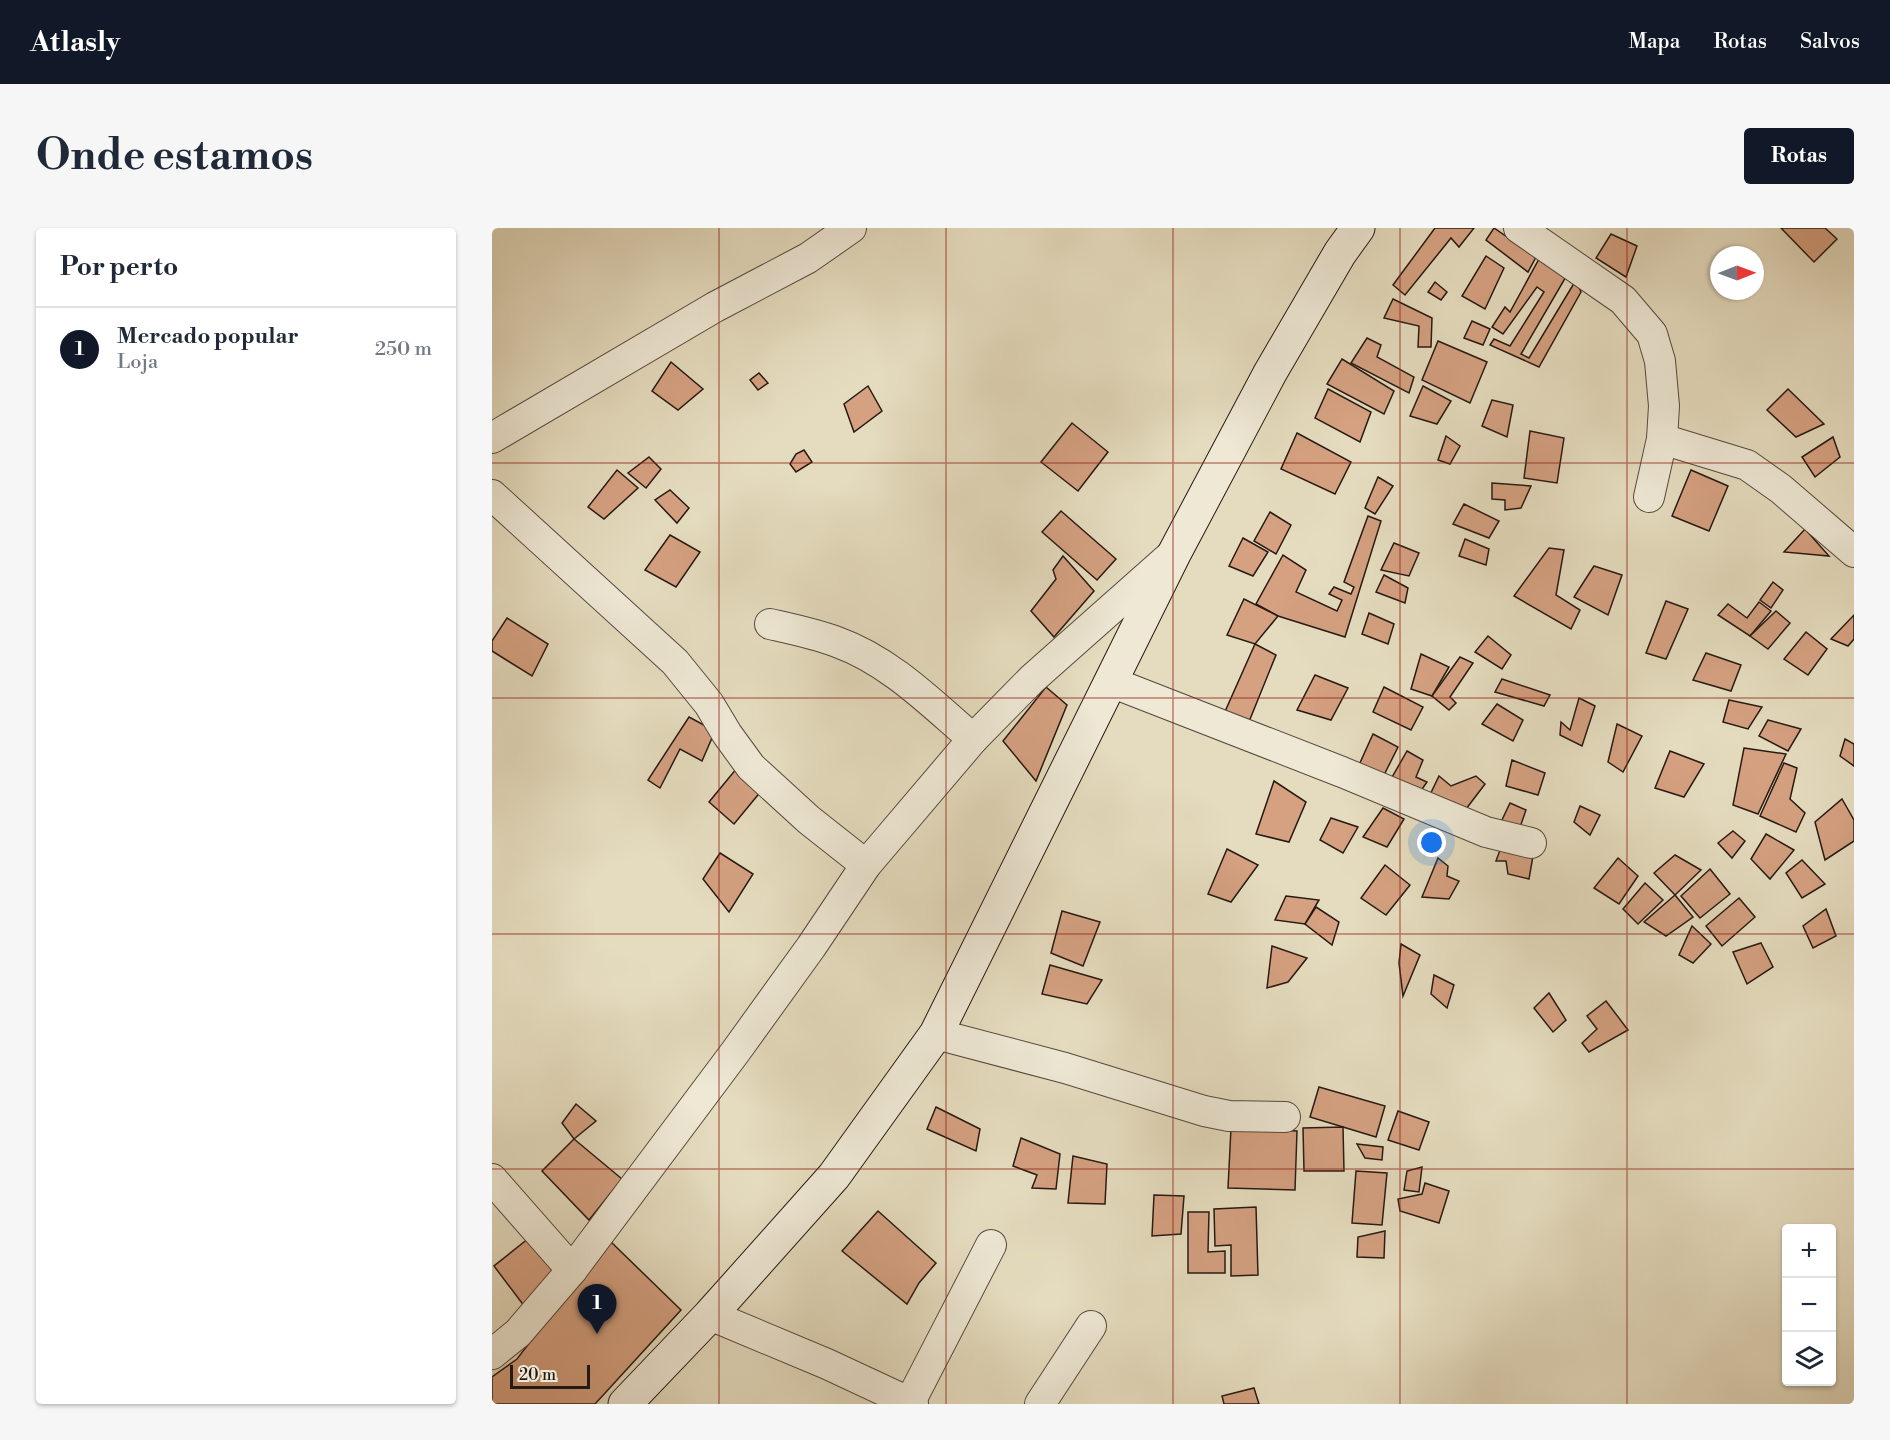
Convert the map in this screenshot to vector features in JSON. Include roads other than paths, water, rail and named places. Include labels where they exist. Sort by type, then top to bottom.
[{"type":"street","points":[[492,438],[715,307],[808,258],[851,228]]},
{"type":"street","points":[[625,1404],[710,1315],[834,1176],[936,1034],[1175,552],[1270,373],[1340,253],[1358,228]]},
{"type":"street","points":[[1519,228],[1623,300],[1652,334],[1660,361],[1664,406],[1662,439],[1649,498]]},
{"type":"street","points":[[1662,439],[1747,465],[1781,489],[1854,552]]},
{"type":"street","points":[[492,495],[675,662],[709,704],[727,734],[751,766],[809,820],[866,865]]},
{"type":"street","points":[[492,1354],[518,1333],[572,1270],[750,1032],[812,946],[866,865],[973,739],[1032,680],[1175,552]]},
{"type":"street","points":[[770,624],[838,642],[874,659],[908,682],[973,739]]},
{"type":"street","points":[[1111,681],[1342,772],[1486,832],[1531,843]]},
{"type":"street","points":[[936,1034],[1065,1068],[1204,1111],[1229,1116],[1285,1117]]},
{"type":"street","points":[[492,1179],[572,1270]]},
{"type":"street","points":[[710,1315],[828,1364],[912,1403],[991,1245]]},
{"type":"street","points":[[1040,1404],[1091,1326]]},
{"type":"place","name":"Mercado popular","points":[[597,1334]]}]
